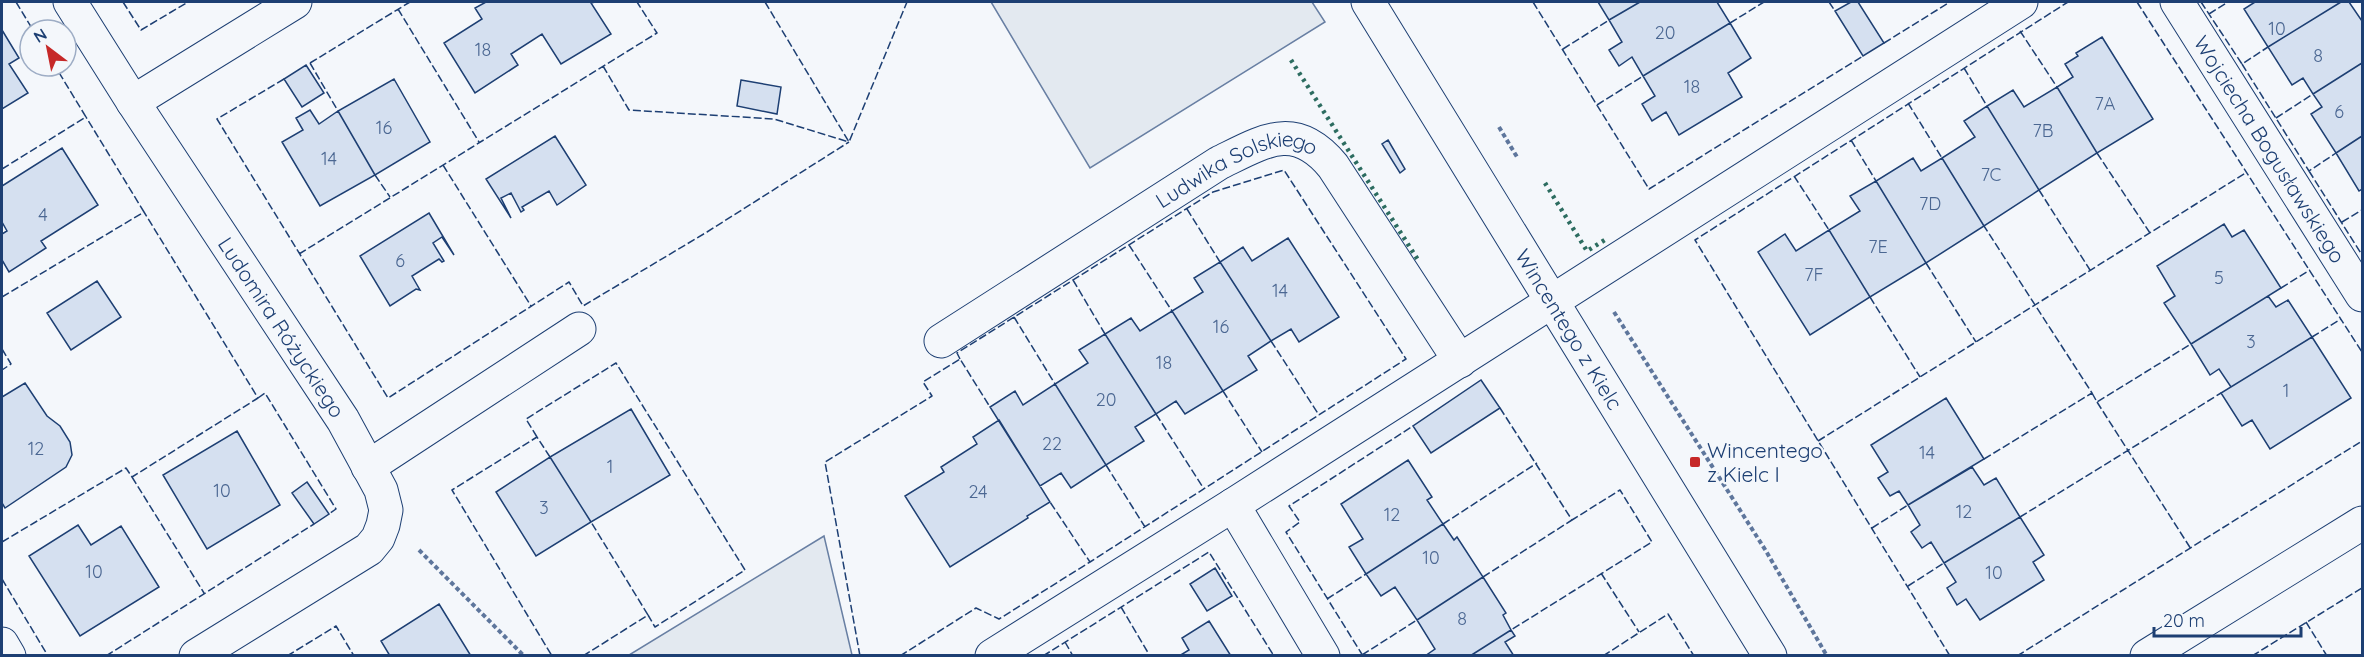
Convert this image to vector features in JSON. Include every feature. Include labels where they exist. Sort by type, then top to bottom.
[{"type":"street","name":"Ludomira Różyckiego","points":[[70,2],[133,102],[343,420],[381,490],[386,510]]},
{"type":"street","points":[[133,102],[295,2]]},
{"type":"street","name":"Wincentego z Kielc","points":[[1368,2],[1770,656]]},
{"type":"street","points":[[992,656],[1460,361],[2021,2]]},
{"type":"street","name":"Wojciecha Bogusławskiego","points":[[2177,2],[2362,296]]},
{"type":"street","name":"Ludwika Solskiego","points":[[940,340],[1220,163],[1278,138],[1294,138],[1322,153],[1333,166],[1460,361]]},
{"type":"street","points":[[368,467],[579,329]]},
{"type":"street","points":[[1233,505],[1323,656]]},
{"type":"street","points":[[196,656],[369,549],[378,538],[386,510]]},
{"type":"street","points":[[2147,656],[2362,523]]},
{"type":"street","points":[[2,644],[9,656]]},
{"type":"path","points":[[1612,309],[1766,551],[1827,656]]},
{"type":"path","points":[[386,510],[405,536],[524,656]]},
{"type":"shaded area","points":[[991,2],[1312,2],[1325,22],[1090,168]]},
{"type":"shaded area","points":[[824,536],[852,655],[629,655]]},
{"type":"building","points":[[486,2],[595,2],[591,3],[611,34],[561,64],[542,34],[511,54],[518,65],[475,93],[444,43],[482,19],[475,8]]},
{"type":"building","points":[[1598,2],[1640,2],[1609,20]]},
{"type":"building","points":[[1640,2],[1717,2],[1730,23],[1643,76],[1632,57],[1619,66],[1609,50],[1622,42],[1609,20]]},
{"type":"building","points":[[1851,2],[1858,2],[1884,43],[1863,56],[1835,11]]},
{"type":"building","points":[[2255,2],[2341,2],[2268,47],[2244,9]]},
{"type":"building","points":[[2341,2],[2349,2],[2362,21],[2362,63],[2313,94],[2303,78],[2292,85],[2268,47]]},
{"type":"building","points":[[1730,23],[1751,58],[1728,73],[1742,97],[1679,135],[1666,112],[1652,121],[1642,104],[1655,96],[1643,76]]},
{"type":"building","points":[[2,30],[18,56],[9,64],[28,93],[2,109]]},
{"type":"building","points":[[2102,37],[2153,119],[2097,153],[2057,87],[2073,77],[2065,64],[2078,56],[2076,53]]},
{"type":"building","points":[[2362,63],[2362,136],[2336,153],[2311,114],[2322,107],[2313,94]]},
{"type":"building","points":[[306,65],[324,93],[302,107],[284,79]]},
{"type":"building","points":[[394,79],[430,142],[375,175],[338,111]]},
{"type":"building","points":[[741,80],[781,87],[777,114],[737,106]]},
{"type":"building","points":[[2057,87],[2097,153],[2039,190],[1987,106],[2013,90],[2024,107]]},
{"type":"building","points":[[1987,106],[2039,190],[1984,226],[1942,158],[1975,137],[1964,121]]},
{"type":"building","points":[[310,110],[319,124],[338,111],[375,175],[320,206],[282,142],[303,130],[296,118]]},
{"type":"building","points":[[555,136],[586,185],[557,205],[549,191],[522,207],[524,210],[521,212],[511,193],[501,198],[511,218],[486,179]]},
{"type":"building","points":[[2362,136],[2362,189],[2359,191],[2336,153]]},
{"type":"building","points":[[1388,140],[1405,169],[1400,173],[1382,144]]},
{"type":"building","points":[[62,148],[98,205],[41,241],[46,248],[9,272],[2,260],[2,234],[7,231],[2,222],[2,186]]},
{"type":"building","points":[[1913,158],[1921,171],[1942,158],[1984,226],[1926,263],[1876,181]]},
{"type":"building","points":[[1876,181],[1926,263],[1870,297],[1829,230],[1860,211],[1850,196]]},
{"type":"building","points":[[429,213],[454,255],[442,237],[433,243],[444,261],[439,259],[412,276],[420,290],[416,289],[390,306],[360,256]]},
{"type":"building","points":[[2224,224],[2232,237],[2244,230],[2281,288],[2191,344],[2164,303],[2175,296],[2157,266]]},
{"type":"building","points":[[1829,230],[1870,297],[1810,335],[1758,252],[1785,234],[1796,251]]},
{"type":"building","points":[[1288,238],[1339,317],[1299,342],[1291,329],[1271,341],[1220,262],[1243,247],[1252,261]]},
{"type":"building","points":[[1220,262],[1271,341],[1248,356],[1257,370],[1223,391],[1172,311],[1203,292],[1194,278]]},
{"type":"building","points":[[97,281],[121,317],[71,350],[47,313]]},
{"type":"building","points":[[2268,296],[2276,307],[2288,300],[2312,337],[2231,387],[2219,369],[2210,375],[2191,344]]},
{"type":"building","points":[[1172,311],[1223,391],[1185,414],[1176,401],[1156,414],[1105,334],[1131,318],[1140,331]]},
{"type":"building","points":[[1105,334],[1156,414],[1135,427],[1144,441],[1106,465],[1055,384],[1088,363],[1079,350]]},
{"type":"building","points":[[2312,337],[2351,398],[2270,449],[2252,420],[2242,426],[2221,393]]},
{"type":"building","points":[[1481,380],[1500,408],[1431,453],[1413,426]]},
{"type":"building","points":[[25,383],[47,416],[60,426],[70,442],[72,455],[66,467],[5,508],[2,503],[2,397]]},
{"type":"building","points":[[1055,384],[1106,465],[1071,488],[1061,473],[1040,486],[990,407],[1015,391],[1023,405]]},
{"type":"building","points":[[1946,398],[1984,459],[1908,505],[1899,491],[1890,496],[1878,478],[1888,472],[1871,445]]},
{"type":"building","points":[[631,409],[670,475],[591,522],[550,457]]},
{"type":"building","points":[[999,420],[1050,502],[950,567],[905,496],[944,472],[941,467],[977,444],[973,437]]},
{"type":"building","points":[[237,431],[280,505],[207,549],[163,475]]},
{"type":"building","points":[[550,457],[591,522],[536,556],[496,492]]},
{"type":"building","points":[[1408,460],[1432,497],[1427,500],[1443,524],[1366,574],[1349,547],[1363,539],[1341,504]]},
{"type":"building","points":[[1972,467],[1984,485],[1996,478],[2020,517],[1944,563],[1931,542],[1922,548],[1911,532],[1920,525],[1908,505]]},
{"type":"building","points":[[307,482],[329,514],[314,524],[292,493]]},
{"type":"building","points":[[2020,517],[2044,555],[2033,562],[2044,580],[1980,620],[1966,599],[1957,605],[1947,588],[1956,582],[1944,563]]},
{"type":"building","points":[[1443,524],[1454,540],[1457,537],[1483,577],[1417,620],[1395,587],[1381,596],[1366,574]]},
{"type":"building","points":[[78,525],[91,545],[121,526],[159,587],[80,636],[29,556]]},
{"type":"building","points":[[1215,568],[1232,596],[1207,611],[1190,584]]},
{"type":"building","points":[[1483,577],[1506,613],[1503,615],[1511,630],[1470,656],[1425,656],[1435,649],[1417,620]]},
{"type":"building","points":[[439,604],[471,656],[390,656],[381,641]]},
{"type":"building","points":[[1209,621],[1231,656],[1179,656],[1189,650],[1182,638]]},
{"type":"building","points":[[1511,630],[1515,636],[1505,642],[1514,656],[1470,656]]},
{"type":"hedge","points":[[1291,60],[1418,260]]},
{"type":"hedge","points":[[1545,183],[1587,251],[1608,238]]},
{"type":"fence","points":[[16,2],[26,18]]},
{"type":"fence","points":[[123,2],[141,30],[188,2]]},
{"type":"fence","points":[[310,63],[410,2]]},
{"type":"fence","points":[[299,254],[657,33],[637,2]]},
{"type":"fence","points":[[765,2],[849,142],[907,2]]},
{"type":"fence","points":[[1533,2],[1649,189],[1863,56]]},
{"type":"fence","points":[[1730,23],[1764,2]]},
{"type":"fence","points":[[1829,2],[1835,11]]},
{"type":"fence","points":[[1884,43],[1950,2]]},
{"type":"fence","points":[[1950,656],[1695,240],[2068,2]]},
{"type":"fence","points":[[2137,2],[2362,352]]},
{"type":"fence","points":[[2201,2],[2242,64],[2268,47]]},
{"type":"fence","points":[[2209,14],[2228,2]]},
{"type":"fence","points":[[398,9],[479,142]]},
{"type":"fence","points":[[1563,49],[1609,20]]},
{"type":"fence","points":[[2020,31],[2057,87]]},
{"type":"fence","points":[[310,63],[338,111]]},
{"type":"fence","points":[[2242,64],[2309,171],[2336,153]]},
{"type":"fence","points":[[603,66],[629,110],[774,119],[849,142]]},
{"type":"fence","points":[[1964,68],[1987,106]]},
{"type":"fence","points":[[1597,105],[1643,76]]},
{"type":"fence","points":[[2,169],[86,117],[62,78]]},
{"type":"fence","points":[[284,79],[217,119],[388,398],[569,282],[583,306],[707,232],[849,142]]},
{"type":"fence","points":[[2276,118],[2313,94]]},
{"type":"fence","points":[[1908,103],[1942,158]]},
{"type":"fence","points":[[2,297],[144,212],[86,117]]},
{"type":"fence","points":[[1851,140],[1876,181]]},
{"type":"fence","points":[[2097,153],[2150,233]]},
{"type":"fence","points":[[443,165],[531,306]]},
{"type":"fence","points":[[960,359],[957,353],[1213,192],[1284,170],[1406,359],[1090,562]]},
{"type":"fence","points":[[2309,171],[2362,255]]},
{"type":"fence","points":[[1818,441],[2247,172]]},
{"type":"fence","points":[[375,175],[390,197]]},
{"type":"fence","points":[[1794,176],[1829,230]]},
{"type":"fence","points":[[2039,190],[2090,270]]},
{"type":"fence","points":[[1187,209],[1220,262]]},
{"type":"fence","points":[[2342,222],[2362,210]]},
{"type":"fence","points":[[2,542],[126,468],[132,477],[258,398],[144,212]]},
{"type":"fence","points":[[1984,226],[2092,393],[1984,459]]},
{"type":"fence","points":[[1129,245],[1172,311]]},
{"type":"fence","points":[[1926,263],[1976,342]]},
{"type":"fence","points":[[2281,288],[2310,270]]},
{"type":"fence","points":[[1073,280],[1105,334]]},
{"type":"fence","points":[[1870,297],[1920,377]]},
{"type":"fence","points":[[1014,317],[1055,384]]},
{"type":"fence","points":[[2312,337],[2341,319]]},
{"type":"fence","points":[[1271,341],[1319,415]]},
{"type":"fence","points":[[2092,393],[2097,402],[2191,344]]},
{"type":"fence","points":[[2,349],[11,364],[2,370]]},
{"type":"fence","points":[[860,656],[825,462],[932,396],[923,382],[960,359],[990,407]]},
{"type":"fence","points":[[537,437],[526,419],[616,363],[745,570],[655,627],[648,615]]},
{"type":"fence","points":[[1223,391],[1262,452]]},
{"type":"fence","points":[[258,398],[265,393],[336,509],[329,514]]},
{"type":"fence","points":[[2020,517],[2221,393]]},
{"type":"fence","points":[[2097,402],[2191,549]]},
{"type":"fence","points":[[1500,408],[1572,520],[1620,490],[1652,542],[1511,630]]},
{"type":"fence","points":[[1156,414],[1204,489]]},
{"type":"fence","points":[[1363,656],[1286,532],[1300,522],[1289,506],[1413,426]]},
{"type":"fence","points":[[550,457],[537,437],[452,490],[552,656]]},
{"type":"fence","points":[[2017,656],[2362,441]]},
{"type":"fence","points":[[1443,524],[1537,463]]},
{"type":"fence","points":[[1106,465],[1145,527]]},
{"type":"fence","points":[[132,477],[204,593]]},
{"type":"fence","points":[[900,656],[976,608],[999,619],[1090,562],[1050,502]]},
{"type":"fence","points":[[1872,528],[1908,505]]},
{"type":"fence","points":[[1483,577],[1572,520]]},
{"type":"fence","points":[[583,656],[648,615],[591,522]]},
{"type":"fence","points":[[106,656],[314,524]]},
{"type":"fence","points":[[1043,656],[1209,552],[1274,656]]},
{"type":"fence","points":[[1908,586],[1944,563]]},
{"type":"fence","points":[[1601,573],[1639,632]]},
{"type":"fence","points":[[1327,599],[1366,574]]},
{"type":"fence","points":[[2,579],[48,656]]},
{"type":"fence","points":[[2252,656],[2362,588]]},
{"type":"fence","points":[[1121,607],[1150,656]]},
{"type":"fence","points":[[1603,656],[1668,614],[1694,656]]},
{"type":"fence","points":[[1362,655],[1417,620]]},
{"type":"fence","points":[[2306,622],[2327,656]]},
{"type":"fence","points":[[287,656],[336,626],[354,656]]},
{"type":"fence","points":[[1065,642],[1073,656]]},
{"type":"place","name":"Wincentego z Kielc I","points":[[1695,462]]}]
